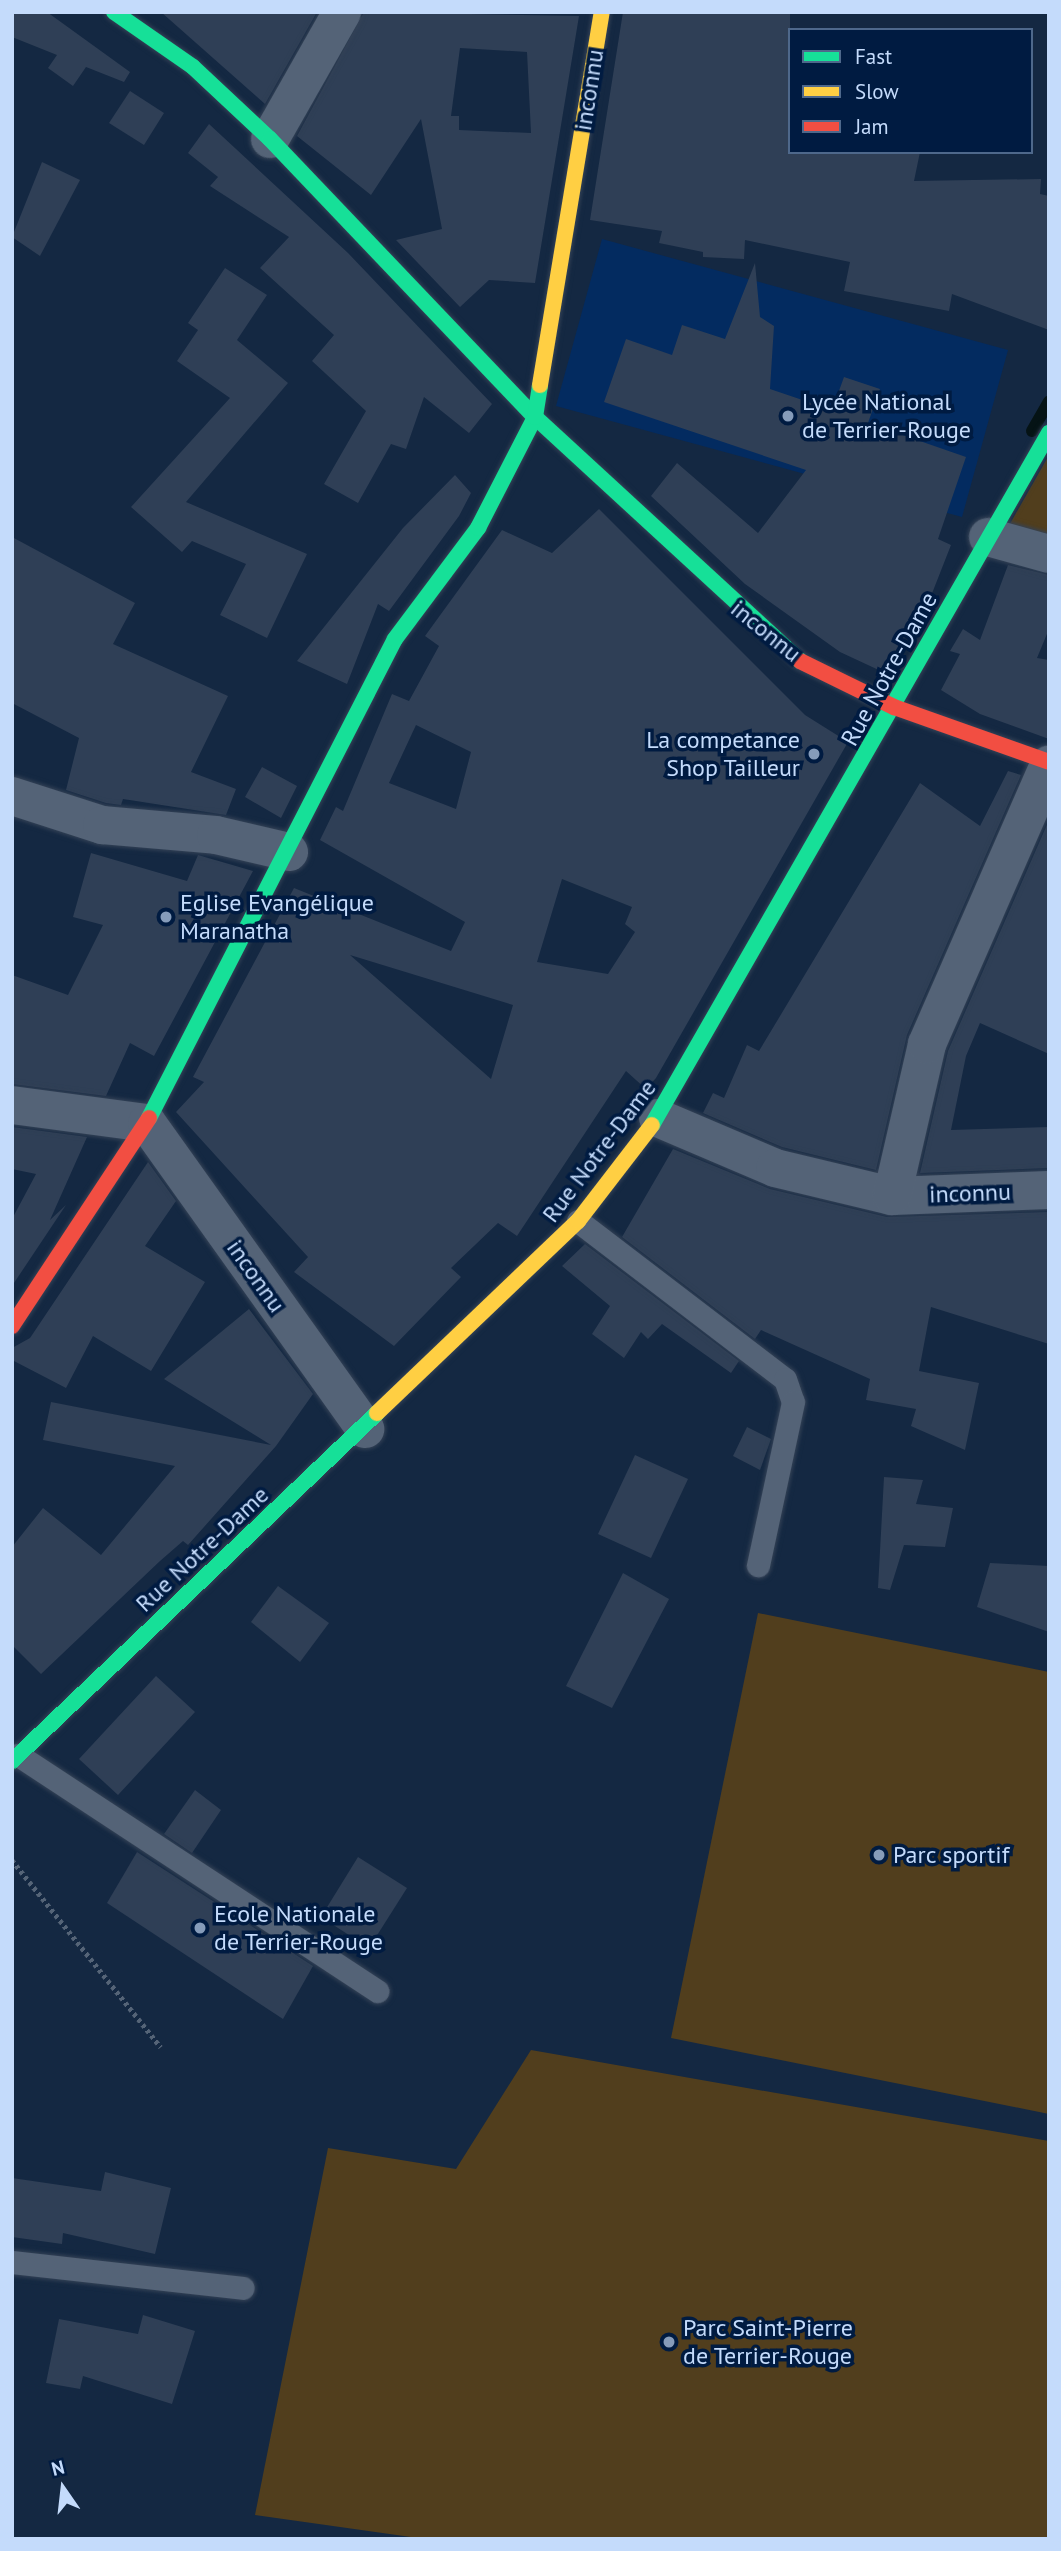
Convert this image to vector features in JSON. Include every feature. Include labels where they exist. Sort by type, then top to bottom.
[{"type":"street","name":"inconnu","points":[[114,12],[193,67],[270,139],[536,417],[791,657],[894,708],[1049,764],[927,1044],[892,1196]]},
{"type":"street","points":[[270,139],[342,12]]},
{"type":"street","name":"inconnu","points":[[12,1326],[147,1123],[206,997],[289,852],[395,639],[478,528],[536,417],[602,12]]},
{"type":"street","name":"Rue Notre-Dame","points":[[15,1758],[365,1429],[578,1221],[658,1118],[1049,433]]},
{"type":"street","points":[[988,537],[1049,554]]},
{"type":"street","points":[[12,796],[102,825],[216,835],[289,852]]},
{"type":"street","points":[[12,1105],[147,1123]]},
{"type":"street","name":"inconnu","points":[[658,1118],[775,1168],[892,1196],[1049,1190]]},
{"type":"street","name":"inconnu","points":[[147,1123],[365,1429]]},
{"type":"lane","points":[[578,1221],[785,1379],[793,1402],[758,1565]]},
{"type":"lane","points":[[15,1758],[377,1991]]},
{"type":"lane","points":[[12,2262],[243,2288]]},
{"type":"path","points":[[12,1860],[161,2048]]},
{"type":"shaded area","points":[[602,239],[1008,350],[962,517],[556,406]]},
{"type":"shaded area","points":[[1049,455],[1049,544],[1007,529]]},
{"type":"shaded area","name":"Parc sportif","points":[[758,1613],[1049,1672],[1049,2114],[671,2038]]},
{"type":"shaded area","name":"Parc Saint-Pierre de Terrier-Rouge","points":[[531,2050],[1049,2141],[1049,2539],[425,2539],[255,2515],[328,2148],[456,2169]]},
{"type":"building","points":[[12,12],[47,12],[130,72],[124,82],[86,67],[73,86],[48,68],[57,55],[12,37]]},
{"type":"building","points":[[161,12],[317,12],[265,104]]},
{"type":"building","points":[[364,12],[579,16],[535,283],[489,280],[460,307],[396,240],[442,229],[421,119],[371,195],[297,136]],"holes":[[[460,48],[527,52],[531,133],[459,130],[459,116],[451,116]]]},
{"type":"building","points":[[623,12],[790,12],[788,154],[920,154],[914,181],[1041,179],[1040,194],[1049,196],[1049,330],[952,294],[949,311],[844,291],[850,262],[745,240],[744,259],[703,257],[703,252],[659,243],[662,231],[590,220]]},
{"type":"building","points":[[130,91],[164,113],[144,145],[109,123]]},
{"type":"building","points":[[209,124],[348,253],[492,404],[469,433],[424,397],[406,449],[391,444],[358,503],[324,484],[366,411],[312,361],[334,335],[260,268],[289,237],[210,186],[218,177],[188,153]]},
{"type":"building","points":[[42,162],[80,180],[40,256],[12,237]]},
{"type":"building","points":[[755,263],[760,317],[774,326],[770,389],[832,410],[844,377],[880,389],[868,423],[966,457],[938,539],[951,545],[931,596],[883,672],[840,652],[745,584],[651,496],[677,463],[758,533],[806,470],[604,402],[626,339],[672,355],[682,325],[725,339]]},
{"type":"building","points":[[225,268],[267,295],[237,340],[288,383],[186,502],[307,554],[267,638],[220,615],[246,564],[192,541],[182,552],[131,507],[230,398],[177,361],[198,330],[188,323]]},
{"type":"building","points":[[455,475],[471,493],[459,516],[389,611],[378,604],[347,684],[297,661],[403,528]]},
{"type":"building","points":[[599,509],[805,715],[848,742],[656,1078],[646,1089],[626,1071],[517,1236],[498,1223],[451,1268],[461,1277],[394,1346],[294,1272],[308,1257],[176,1112],[204,1082],[193,1077],[294,888],[451,951],[465,922],[320,840],[336,807],[343,811],[392,694],[409,701],[439,646],[425,636],[502,530],[552,553]],"holes":[[[416,725],[471,752],[456,809],[389,783]],[[562,879],[632,907],[625,924],[635,932],[608,974],[537,962]],[[350,955],[513,1005],[491,1079]]]},
{"type":"building","points":[[12,537],[135,603],[113,644],[228,696],[191,772],[236,789],[226,815],[123,799],[121,805],[106,803],[66,790],[79,738],[12,703]]},
{"type":"building","points":[[1008,565],[1049,575],[1049,629],[1037,658],[1049,660],[1049,739],[980,714],[941,690],[960,654],[950,651],[963,629],[980,640]]},
{"type":"building","points":[[262,767],[297,786],[281,818],[245,797]]},
{"type":"building","points":[[1008,771],[1021,775],[907,1035],[876,1170],[782,1147],[703,1113],[713,1093],[724,1098],[747,1045],[759,1051],[920,783],[980,826]]},
{"type":"building","points":[[1049,820],[1049,1054],[980,1023],[966,1056],[951,1130],[1049,1127],[1049,1168],[920,1173],[948,1051]]},
{"type":"building","points":[[91,853],[187,881],[198,855],[253,871],[154,1056],[130,1043],[106,1096],[12,1084],[12,975],[68,995],[103,925],[73,917]]},
{"type":"building","points":[[12,1127],[87,1137],[50,1220],[66,1205],[12,1286],[12,1219],[36,1174],[12,1169]]},
{"type":"building","points":[[673,1149],[770,1189],[887,1217],[1049,1212],[1049,1344],[931,1307],[919,1371],[979,1383],[965,1450],[911,1426],[916,1409],[866,1400],[870,1379],[761,1330],[755,1339],[622,1237]]},
{"type":"building","points":[[148,1162],[176,1201],[145,1246],[205,1282],[151,1371],[93,1336],[66,1388],[12,1360],[12,1348],[30,1338]]},
{"type":"building","points":[[585,1244],[739,1361],[731,1373],[662,1324],[648,1339],[641,1332],[624,1358],[592,1334],[610,1306],[562,1266]]},
{"type":"building","points":[[249,1309],[313,1394],[276,1446],[188,1545],[183,1541],[160,1561],[41,1674],[12,1645],[12,1547],[43,1508],[101,1555],[175,1466],[43,1440],[51,1402],[271,1445],[164,1379]]},
{"type":"building","points":[[747,1427],[771,1439],[760,1470],[733,1456]]},
{"type":"building","points":[[635,1455],[688,1479],[651,1558],[598,1534]]},
{"type":"building","points":[[884,1477],[923,1480],[916,1504],[953,1508],[945,1547],[904,1545],[890,1590],[878,1588]]},
{"type":"building","points":[[990,1563],[1049,1566],[1049,1632],[977,1607]]},
{"type":"building","points":[[623,1573],[669,1599],[612,1708],[566,1686]]},
{"type":"building","points":[[278,1586],[329,1623],[300,1662],[251,1622]]},
{"type":"building","points":[[156,1676],[195,1712],[118,1795],[79,1759]]},
{"type":"building","points":[[195,1790],[221,1810],[192,1853],[164,1834]]},
{"type":"building","points":[[137,1852],[313,1966],[283,2019],[107,1903]]},
{"type":"building","points":[[358,1857],[407,1888],[369,1948],[321,1917]]},
{"type":"building","points":[[105,2172],[171,2188],[155,2254],[63,2233],[62,2244],[12,2237],[12,2178],[101,2191]]},
{"type":"building","points":[[143,2315],[195,2331],[172,2404],[83,2376],[80,2389],[46,2383],[59,2319],[138,2334]]},
{"type":"waterway","points":[[1032,431],[1049,401]]},
{"type":"traffic: fast","points":[[114,12],[193,67],[270,139],[535,417],[800,661]]},
{"type":"traffic: fast","points":[[149,1118],[395,639],[478,528],[535,417],[540,385]]},
{"type":"traffic: fast","points":[[652,1125],[1049,433]]},
{"type":"traffic: fast","points":[[12,1761],[377,1413]]},
{"type":"traffic: slow","points":[[540,385],[602,12]]},
{"type":"traffic: slow","points":[[377,1413],[578,1221],[652,1125]]},
{"type":"traffic: jam","points":[[800,661],[894,707],[1049,762]]},
{"type":"traffic: jam","points":[[12,1326],[149,1118]]},
{"type":"place","name":"Lycée National de Terrier-Rouge","points":[[788,416]]},
{"type":"place","name":"La competance Shop Tailleur","points":[[814,754]]},
{"type":"place","name":"Eglise Evangélique Maranatha","points":[[166,917]]},
{"type":"place","name":"Parc sportif","points":[[879,1855]]},
{"type":"place","name":"Ecole Nationale de Terrier-Rouge","points":[[200,1928]]},
{"type":"place","name":"Parc Saint-Pierre de Terrier-Rouge","points":[[669,2342]]}]
